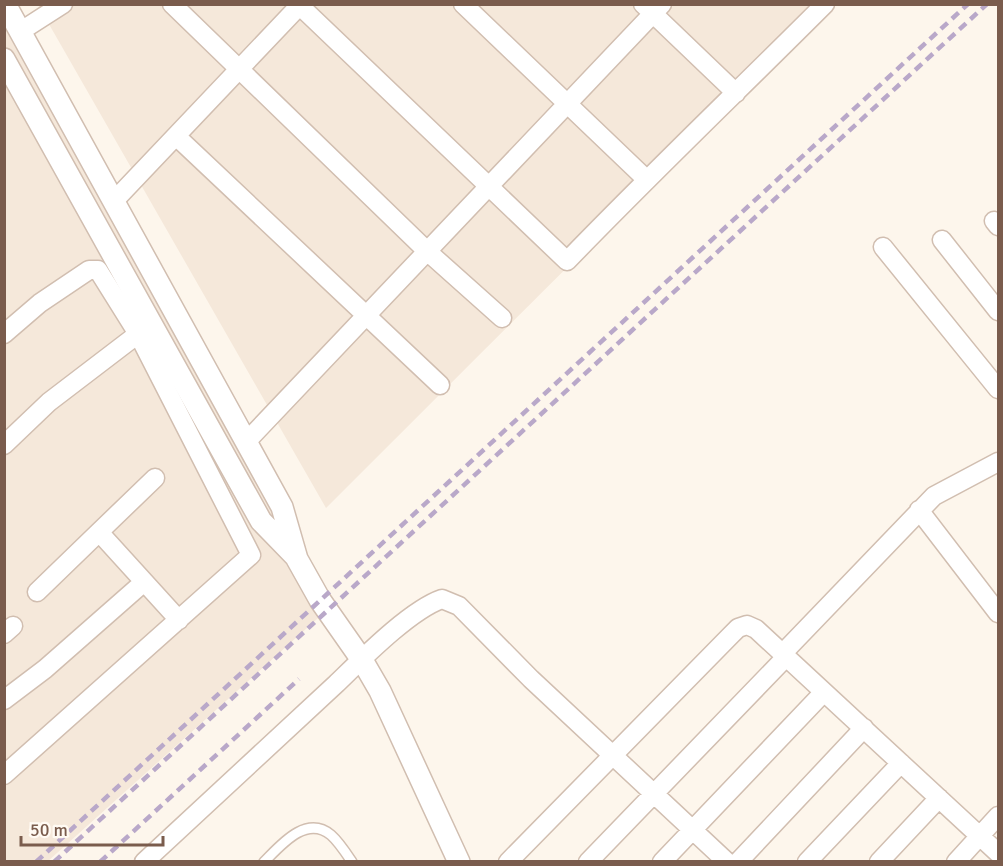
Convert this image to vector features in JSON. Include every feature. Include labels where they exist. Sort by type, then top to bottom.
[{"type":"street","points":[[5,4],[282,507],[297,559],[320,600],[362,660],[380,691],[459,861]]},
{"type":"street","points":[[21,31],[63,4]]},
{"type":"street","points":[[172,4],[428,252],[502,318]]},
{"type":"street","points":[[463,4],[646,179]]},
{"type":"street","points":[[114,201],[300,5],[567,261],[646,179],[736,93],[821,6]]},
{"type":"street","points":[[246,442],[567,105],[653,8],[736,93]]},
{"type":"street","points":[[4,59],[261,521],[297,559]]},
{"type":"street","points":[[176,136],[440,386]]},
{"type":"street","points":[[942,240],[999,311]]},
{"type":"street","points":[[884,247],[999,389]]},
{"type":"street","points":[[4,334],[40,303],[88,270],[94,269],[101,273],[138,334],[251,555],[4,775]]},
{"type":"street","points":[[4,445],[49,402],[138,334]]},
{"type":"street","points":[[588,861],[654,794],[934,496],[999,462]]},
{"type":"street","points":[[37,592],[155,478]]},
{"type":"street","points":[[920,510],[996,606]]},
{"type":"street","points":[[99,532],[178,620]]},
{"type":"street","points":[[4,700],[45,669],[144,582]]},
{"type":"street","points":[[144,861],[417,611],[442,599],[459,606],[515,664],[727,861]]},
{"type":"street","points":[[507,861],[738,628],[747,625],[756,629],[999,853]]},
{"type":"street","points":[[662,861],[824,692]]},
{"type":"street","points":[[738,861],[864,728]]},
{"type":"street","points":[[807,861],[901,763]]},
{"type":"street","points":[[879,861],[939,798]]},
{"type":"street","points":[[956,861],[999,816]]},
{"type":"lane","points":[[264,861],[296,832],[307,828],[331,834],[352,861]]},
{"type":"shaded area","points":[[38,5],[830,5],[326,508]]},
{"type":"shaded area","points":[[4,20],[327,610],[47,862],[5,861]]},
{"type":"railway","points":[[36,862],[968,4]]},
{"type":"railway","points":[[54,862],[987,4]]},
{"type":"railway","points":[[100,862],[299,679]]}]
